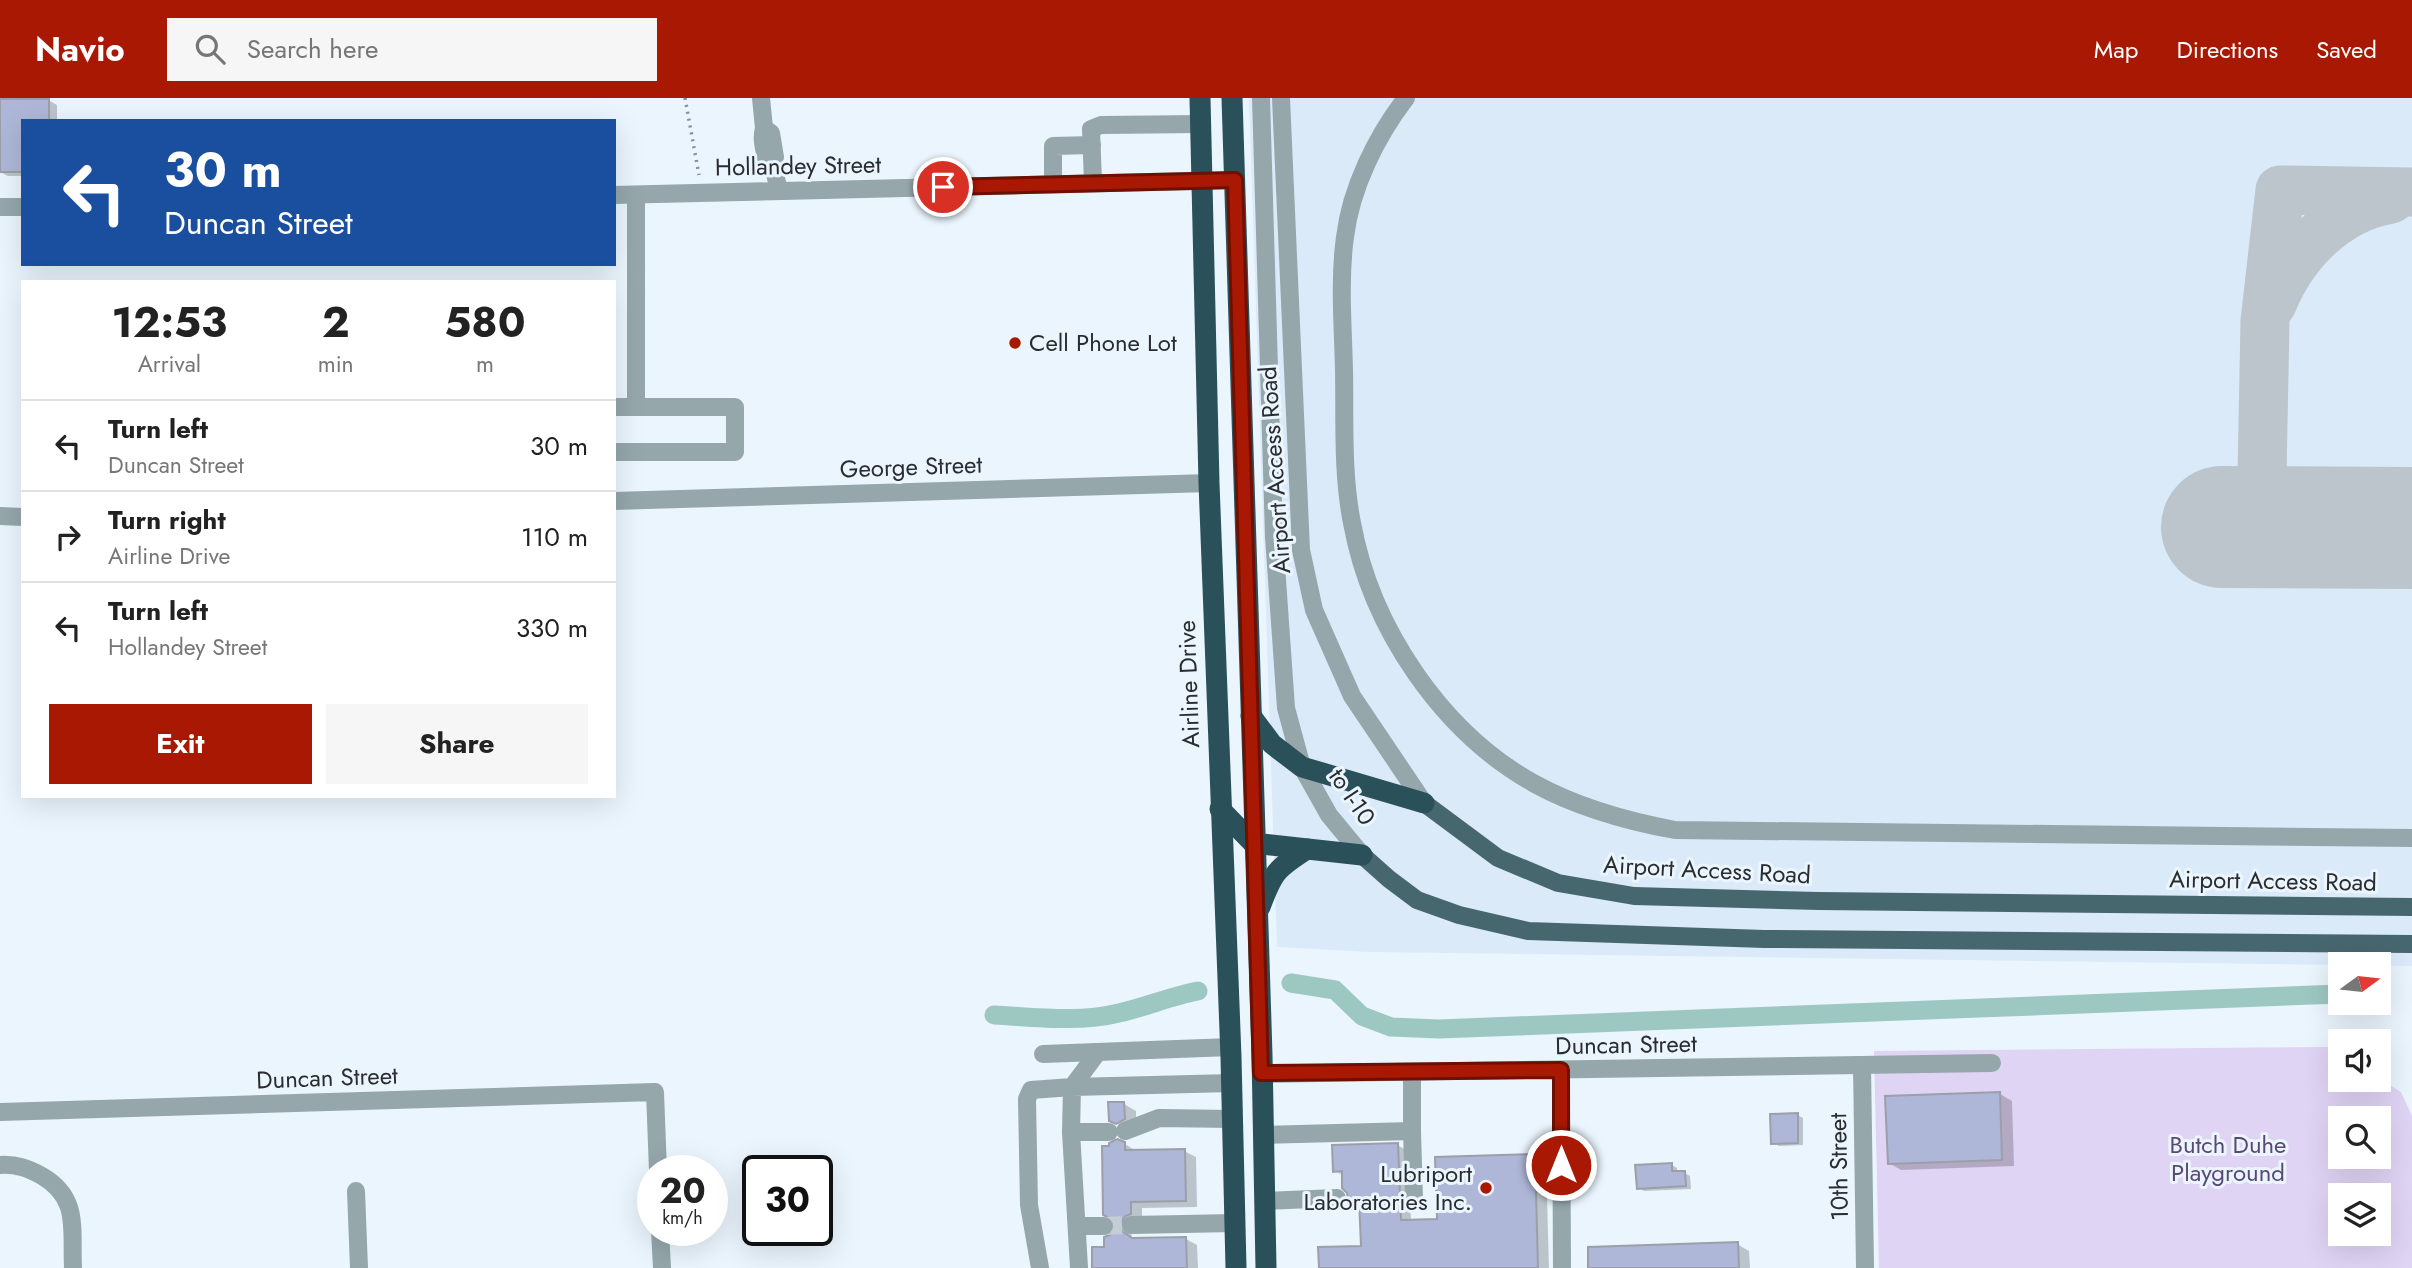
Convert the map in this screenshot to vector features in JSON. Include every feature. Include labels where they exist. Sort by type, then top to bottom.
[{"type":"highway","name":"Airline Drive","points":[[1200,98],[1209,483],[1231,1047],[1236,1268]]},
{"type":"highway","points":[[1232,98],[1266,1268]]},
{"type":"highway","points":[[1251,716],[1272,744],[1302,766],[1424,803]]},
{"type":"highway","points":[[1220,809],[1254,843],[1362,855]]},
{"type":"highway","points":[[1256,919],[1271,877],[1307,849]]},
{"type":"main road","name":"Airport Access Road","points":[[1424,803],[1498,858],[1558,883],[1634,896],[1819,901],[2412,906]]},
{"type":"main road","points":[[1362,855],[1417,900],[1459,915],[1528,931],[1764,939],[2412,944]]},
{"type":"street","points":[[761,98],[764,128],[771,133],[775,157],[772,161],[779,191]]},
{"type":"street","name":"Airport Access Road","points":[[1261,98],[1274,537],[1286,708],[1302,766]]},
{"type":"street","name":"Airport Access Road","points":[[1281,98],[1296,466],[1303,562],[1314,610],[1352,696],[1424,803]]},
{"type":"street","points":[[1406,98],[1378,142],[1353,204],[1345,236],[1342,288],[1346,468],[1351,521],[1366,576],[1384,621],[1406,660],[1447,713],[1493,755],[1534,783],[1586,807],[1632,822],[1675,830],[2412,838]]},
{"type":"street","points":[[1093,183],[1091,129],[1101,125],[1200,124]]},
{"type":"street","points":[[1053,184],[1053,146],[1092,145]]},
{"type":"street","name":"Hollandey Street","points":[[616,195],[1235,180]]},
{"type":"street","points":[[636,195],[636,407]]},
{"type":"street","points":[[0,207],[21,207]]},
{"type":"street","points":[[616,407],[734,407],[735,452],[616,452]]},
{"type":"street","name":"George Street","points":[[616,501],[1209,483]]},
{"type":"street","points":[[0,516],[21,517]]},
{"type":"street","name":"to I-10","points":[[1302,766],[1329,815],[1362,855]]},
{"type":"street","points":[[1042,1054],[1231,1047]]},
{"type":"street","points":[[1079,1268],[1071,1132],[1073,1087],[1098,1052]]},
{"type":"street","name":"Duncan Street","points":[[1261,1073],[1992,1063]]},
{"type":"street","name":"10th Street","points":[[1862,1065],[1865,1268]]},
{"type":"street","points":[[1561,1070],[1562,1268]]},
{"type":"street","points":[[1412,1072],[1414,1200]]},
{"type":"street","points":[[1040,1268],[1029,1205],[1027,1100],[1031,1090],[1232,1083]]},
{"type":"street","name":"Duncan Street","points":[[0,1112],[655,1092],[657,1155]]},
{"type":"street","points":[[1071,1132],[1117,1132],[1159,1118],[1233,1119]]},
{"type":"street","points":[[1263,1135],[1412,1131]]},
{"type":"street","points":[[0,1165],[21,1166],[57,1185],[70,1208],[73,1268]]},
{"type":"street","points":[[356,1191],[359,1268]]},
{"type":"street","points":[[1264,1201],[1337,1198]]},
{"type":"street","points":[[1131,1225],[1235,1223]]},
{"type":"street","points":[[1077,1226],[1104,1226]]},
{"type":"street","points":[[661,1246],[662,1268]]},
{"type":"path","points":[[685,98],[702,193]]},
{"type":"shaded area","points":[[1249,98],[2412,98],[2412,966],[2391,966],[2391,952],[2328,952],[2328,965],[1369,952],[1277,947]]},
{"type":"green space","name":"Butch Duhe Playground","points":[[2327,1047],[2328,1092],[2391,1092],[2391,1086],[2401,1092],[2412,1116],[2412,1268],[1879,1268],[1874,1051]]},
{"type":"building","points":[[0,99],[49,99],[49,119],[21,119],[21,172],[0,172]]},
{"type":"building","points":[[2000,1092],[2002,1160],[1888,1164],[1885,1096]]},
{"type":"building","points":[[1108,1102],[1124,1102],[1125,1119],[1116,1124],[1109,1121]]},
{"type":"building","points":[[1798,1113],[1798,1143],[1771,1144],[1770,1114]]},
{"type":"building","points":[[1117,1139],[1125,1142],[1125,1150],[1185,1149],[1186,1201],[1131,1202],[1131,1214],[1125,1216],[1120,1225],[1122,1231],[1132,1238],[1186,1237],[1187,1268],[1092,1268],[1092,1247],[1104,1247],[1104,1237],[1110,1235],[1115,1227],[1113,1220],[1103,1215],[1102,1146],[1109,1146],[1109,1143]]},
{"type":"building","name":"Lubriport Laboratories Inc.","points":[[1398,1143],[1401,1220],[1437,1219],[1435,1157],[1535,1154],[1538,1268],[1319,1268],[1318,1247],[1361,1246],[1359,1199],[1348,1199],[1342,1188],[1342,1171],[1333,1172],[1332,1145]]},
{"type":"building","points":[[1672,1163],[1672,1171],[1685,1171],[1686,1186],[1637,1189],[1635,1165]]},
{"type":"building","points":[[1738,1242],[1739,1268],[1588,1268],[1588,1247]]},
{"type":"waterway","points":[[1291,983],[1335,990],[1362,1016],[1391,1027],[1439,1029],[2328,994]]},
{"type":"waterway","points":[[994,1015],[1088,1018],[1129,1011],[1198,991]]},
{"type":"taxiway","points":[[2261,527],[2265,321],[2280,190],[2412,192]]},
{"type":"taxiway","points":[[2272,304],[2291,268],[2318,236],[2352,212],[2391,199]]},
{"type":"runway","points":[[2222,527],[2412,528]]},
{"type":"tunnel","points":[[1104,1226],[1131,1225]]},
{"type":"place","name":"Cell Phone Lot","points":[[1015,343]]},
{"type":"place","name":"Lubriport Laboratories Inc.","points":[[1486,1188]]},
{"type":"route","points":[[943,187],[1235,180],[1261,1073],[1561,1070],[1561,1165]]}]
